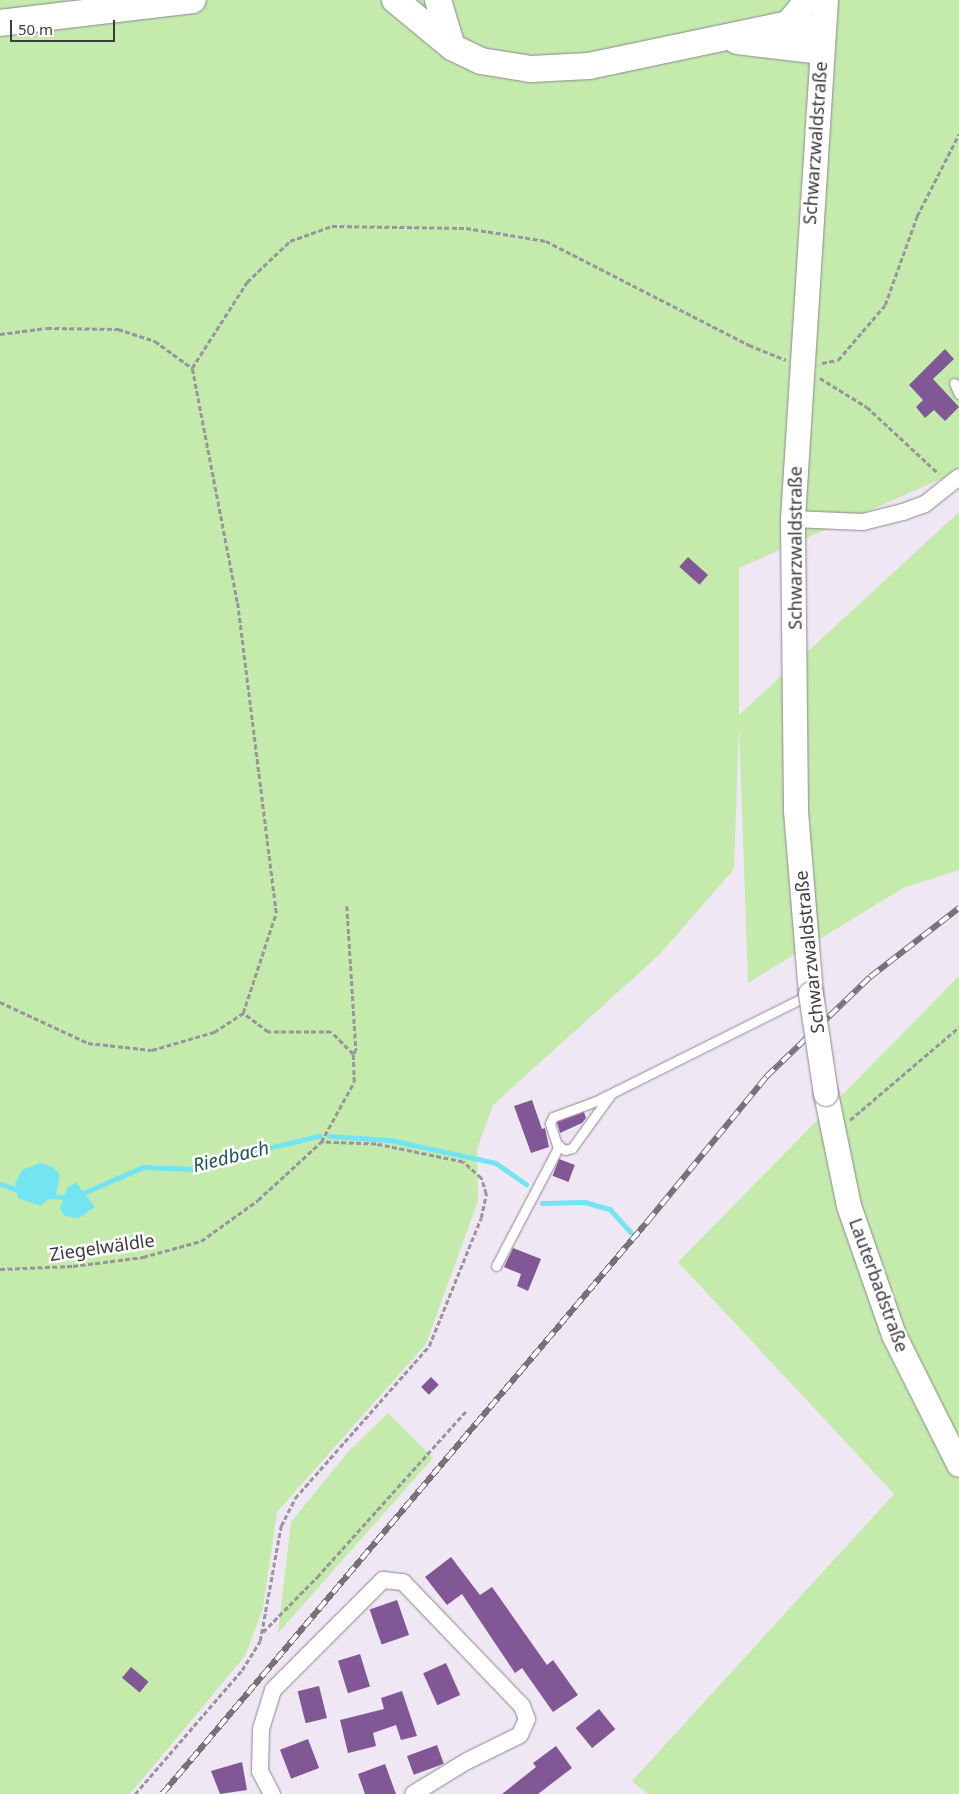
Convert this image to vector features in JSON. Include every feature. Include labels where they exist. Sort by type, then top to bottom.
[{"type":"main road","points":[[0,23],[192,0]]},
{"type":"main road","points":[[395,0],[420,12],[452,47],[481,61],[531,69],[589,66],[650,51],[722,39],[788,24],[807,26],[822,44]]},
{"type":"main road","points":[[438,0],[452,47]]},
{"type":"main road","points":[[788,24],[808,0]]},
{"type":"main road","name":"Schwarzwaldstraße","points":[[826,0],[801,366],[793,519],[796,810],[811,994],[826,1094]]},
{"type":"main road","points":[[722,39],[822,44]]},
{"type":"main road","name":"Lauterbadstraße","points":[[826,1094],[850,1206],[894,1335],[959,1465]]},
{"type":"street","points":[[793,519],[863,522],[925,504],[955,480]]},
{"type":"street","points":[[272,1794],[260,1771],[261,1729],[273,1690],[383,1580],[403,1582],[522,1706],[527,1719],[520,1736],[467,1761],[413,1794]]},
{"type":"lane","points":[[954,383],[959,394]]},
{"type":"lane","points":[[611,1094],[572,1148],[565,1150],[559,1146],[550,1123],[553,1116],[611,1094],[811,994]]},
{"type":"lane","points":[[496,1266],[559,1146]]},
{"type":"path","points":[[801,366],[838,360],[885,305],[918,216],[959,134]]},
{"type":"path","points":[[192,368],[247,282],[290,241],[332,226],[466,228],[546,241],[749,345],[801,366],[867,407],[955,480]]},
{"type":"path","points":[[0,334],[47,328],[118,329],[155,340],[192,368],[237,602],[276,913],[243,1013],[214,1032],[152,1050],[88,1043],[0,1002]]},
{"type":"path","name":"Ziegelwäldle","points":[[0,1269],[73,1266],[143,1257],[201,1241],[258,1200],[321,1142],[354,1082],[353,1054],[356,1050],[346,906]]},
{"type":"path","points":[[243,1013],[268,1032],[331,1032],[353,1054]]},
{"type":"path","points":[[834,1135],[959,1027]]},
{"type":"path","points":[[262,1633],[281,1526],[295,1498],[429,1346],[481,1218],[486,1194],[482,1178],[463,1162],[376,1144],[321,1142]]},
{"type":"path","points":[[135,1794],[242,1670],[262,1633],[317,1577],[466,1410]]},
{"type":"green space","points":[[0,0],[959,0],[959,478],[941,479],[739,568],[739,715],[959,512],[959,870],[903,888],[748,983],[739,726],[734,869],[659,955],[493,1105],[477,1149],[478,1201],[426,1344],[277,1512],[263,1608],[245,1656],[130,1794],[0,1794]]},
{"type":"green space","points":[[959,976],[959,1794],[648,1794],[632,1781],[894,1494],[678,1262]]},
{"type":"green space","points":[[388,1413],[433,1458],[278,1633],[291,1522],[349,1451]]},
{"type":"water","points":[[40,1163],[53,1167],[60,1175],[56,1194],[40,1206],[18,1198],[15,1183],[22,1170]]},
{"type":"water","points":[[76,1182],[95,1207],[79,1218],[65,1216],[60,1209],[67,1188]]},
{"type":"building","points":[[945,349],[954,359],[933,379],[959,407],[945,421],[934,410],[925,418],[916,407],[923,400],[909,385]]},
{"type":"building","points":[[688,557],[708,575],[699,585],[679,567]]},
{"type":"building","points":[[532,1100],[542,1129],[545,1128],[549,1147],[531,1153],[514,1106]]},
{"type":"building","points":[[584,1112],[586,1118],[582,1123],[560,1133],[557,1122]]},
{"type":"building","points":[[559,1159],[575,1165],[568,1182],[553,1176]]},
{"type":"building","points":[[513,1248],[541,1259],[528,1291],[517,1286],[521,1274],[504,1267]]},
{"type":"building","points":[[431,1377],[439,1385],[429,1395],[421,1387]]},
{"type":"building","points":[[451,1557],[480,1595],[492,1587],[547,1665],[553,1660],[578,1695],[553,1712],[522,1668],[515,1673],[462,1594],[447,1605],[425,1577]]},
{"type":"building","points":[[397,1600],[409,1635],[382,1644],[370,1609]]},
{"type":"building","points":[[360,1654],[370,1687],[348,1693],[338,1661]]},
{"type":"building","points":[[446,1663],[460,1695],[437,1705],[423,1673]]},
{"type":"building","points":[[131,1667],[149,1682],[140,1693],[122,1678]]},
{"type":"building","points":[[319,1686],[327,1718],[306,1723],[298,1691]]},
{"type":"building","points":[[402,1691],[417,1736],[401,1740],[396,1725],[373,1733],[376,1746],[348,1753],[340,1720],[384,1709],[381,1698]]},
{"type":"building","points":[[599,1709],[615,1729],[592,1748],[576,1728]]},
{"type":"building","points":[[308,1739],[319,1768],[291,1779],[280,1750]]},
{"type":"building","points":[[437,1745],[444,1764],[414,1775],[407,1756]]},
{"type":"building","points":[[556,1746],[572,1768],[538,1794],[502,1794],[536,1767],[533,1763]]},
{"type":"building","points":[[242,1762],[247,1790],[220,1794],[211,1771]]},
{"type":"building","points":[[385,1764],[396,1794],[365,1794],[358,1774]]},
{"type":"waterway","name":"Riedbach","points":[[81,1194],[143,1167],[196,1169],[226,1158],[319,1136]]},
{"type":"waterway","name":"Riedbach","points":[[329,1136],[390,1140],[496,1163],[526,1184]]},
{"type":"waterway","name":"Riedbach","points":[[0,1184],[22,1191]]},
{"type":"waterway","name":"Riedbach","points":[[47,1196],[69,1197]]},
{"type":"waterway","name":"Riedbach","points":[[542,1203],[585,1202],[610,1209],[631,1232]]},
{"type":"railway","points":[[162,1794],[647,1222],[766,1077],[870,977],[959,908]]}]
